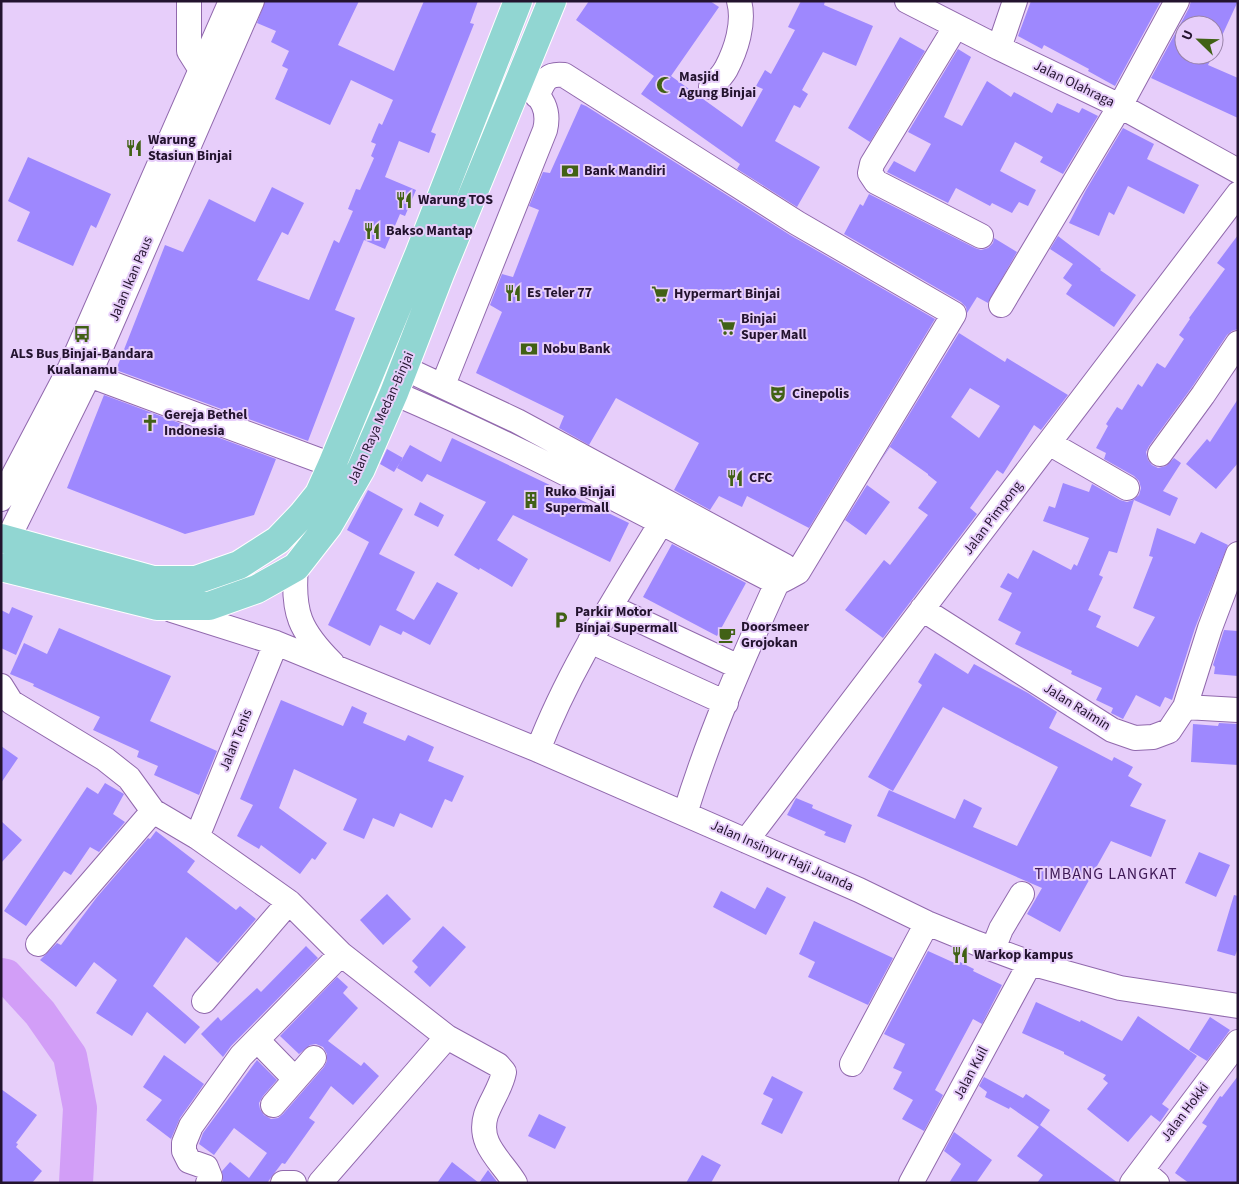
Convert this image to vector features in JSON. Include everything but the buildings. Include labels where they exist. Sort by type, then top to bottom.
[{"type":"main road","name":"Jalan Raya Medan-Binjai","points":[[3,544],[153,580],[196,580],[239,565],[278,540],[302,515],[319,494],[332,465],[426,235],[518,1]]},
{"type":"main road","name":"Jalan Raya Medan-Binjai","points":[[1,567],[158,606],[209,606],[257,589],[296,567],[328,526],[361,469],[394,393],[452,245],[529,88],[552,1]]},
{"type":"main road","points":[[426,235],[452,245]]},
{"type":"street","points":[[189,1],[189,51],[201,70]]},
{"type":"street","name":"Jalan Ikan Paus","points":[[1,499],[70,368],[231,1]]},
{"type":"street","name":"Jalan Ikan Paus","points":[[3,544],[89,375],[252,1]]},
{"type":"street","points":[[711,87],[725,71],[732,55],[741,24],[742,10],[739,1]]},
{"type":"street","points":[[999,48],[1015,1]]},
{"type":"street","points":[[1001,305],[1120,106],[1177,1]]},
{"type":"street","name":"Jalan Olahraga","points":[[922,4],[956,26],[1120,106],[1238,171]]},
{"type":"street","points":[[956,26],[872,164],[870,173],[876,182],[981,236]]},
{"type":"street","points":[[444,385],[545,130],[548,119],[544,105],[529,88],[554,74],[564,75],[797,223],[954,314],[798,572],[782,580]]},
{"type":"street","name":"Jalan Pimpong","points":[[746,841],[1238,194]]},
{"type":"street","points":[[1160,454],[1238,343]]},
{"type":"street","points":[[404,368],[444,385],[543,435],[785,566],[788,571],[739,667],[685,814]]},
{"type":"street","points":[[89,375],[332,465]]},
{"type":"street","points":[[394,393],[460,422],[619,500],[661,523],[782,580]]},
{"type":"street","points":[[460,422],[470,398]]},
{"type":"street","points":[[1049,443],[1127,488]]},
{"type":"street","points":[[538,750],[590,640],[661,523]]},
{"type":"street","name":"Jalan Raimin","points":[[922,609],[1112,730],[1135,738],[1153,737],[1169,731],[1185,707],[1210,628],[1238,554]]},
{"type":"street","name":"Jalan Insinyur Haji Juanda","points":[[296,567],[296,604],[301,624],[314,646],[336,668]]},
{"type":"street","name":"Jalan Insinyur Haji Juanda","points":[[158,606],[276,642],[538,750],[859,890],[927,923],[992,949],[1030,963],[1120,988],[1238,1006]]},
{"type":"street","points":[[611,607],[739,667]]},
{"type":"street","points":[[590,640],[726,703]]},
{"type":"street","name":"Jalan Tenis","points":[[197,837],[276,642]]},
{"type":"street","points":[[1,686],[11,702],[105,760],[130,778],[153,812],[197,837],[289,902],[341,954],[447,1037],[498,1065],[504,1072],[502,1083],[486,1114],[484,1135],[486,1143],[515,1183]]},
{"type":"street","points":[[1185,707],[1238,710]]},
{"type":"street","points":[[38,944],[153,812]]},
{"type":"street","points":[[992,949],[1001,929],[1022,894]]},
{"type":"street","points":[[204,1001],[289,902]]},
{"type":"street","points":[[852,1064],[927,923]]},
{"type":"street","points":[[208,1183],[210,1177],[206,1167],[189,1161],[184,1151],[184,1143],[191,1126],[241,1056],[341,954]]},
{"type":"street","name":"Jalan Kuil","points":[[911,1183],[1030,963]]},
{"type":"street","points":[[320,1183],[447,1037]]},
{"type":"street","points":[[257,1040],[295,1079]]},
{"type":"street","name":"Jalan Hokki","points":[[1144,1178],[1238,1042]]},
{"type":"street","points":[[272,1105],[314,1058]]},
{"type":"street","points":[[283,1183],[294,1183]]},
{"type":"waterway","points":[[1,975],[6,976],[40,1013],[70,1056],[80,1108],[76,1183]]},
{"type":"place","name":"Masjid Agung Binjai","points":[[665,85]]},
{"type":"place","name":"Warung Stasiun Binjai","points":[[134,148]]},
{"type":"place","name":"Bank Mandiri","points":[[570,171]]},
{"type":"place","name":"Warung TOS","points":[[404,200]]},
{"type":"place","name":"Bakso Mantap","points":[[372,231]]},
{"type":"place","name":"Es Teler 77","points":[[513,293]]},
{"type":"place","name":"Hypermart Binjai","points":[[660,294]]},
{"type":"place","name":"Binjai Super Mall","points":[[727,327]]},
{"type":"place","name":"ALS Bus Binjai-Bandara Kualanamu","points":[[82,334]]},
{"type":"place","name":"Nobu Bank","points":[[529,349]]},
{"type":"place","name":"Cinepolis","points":[[778,394]]},
{"type":"place","name":"Gereja Bethel Indonesia","points":[[150,423]]},
{"type":"place","name":"CFC","points":[[735,478]]},
{"type":"place","name":"Ruko Binjai Supermall","points":[[531,500]]},
{"type":"place","name":"Parkir Motor Binjai Supermall","points":[[561,620]]},
{"type":"place","name":"Doorsmeer Grojokan","points":[[727,635]]},
{"type":"place","name":"Warkop kampus","points":[[960,955]]},
{"type":"district","name":"TIMBANG LANGKAT","points":[[1106,874]]}]
